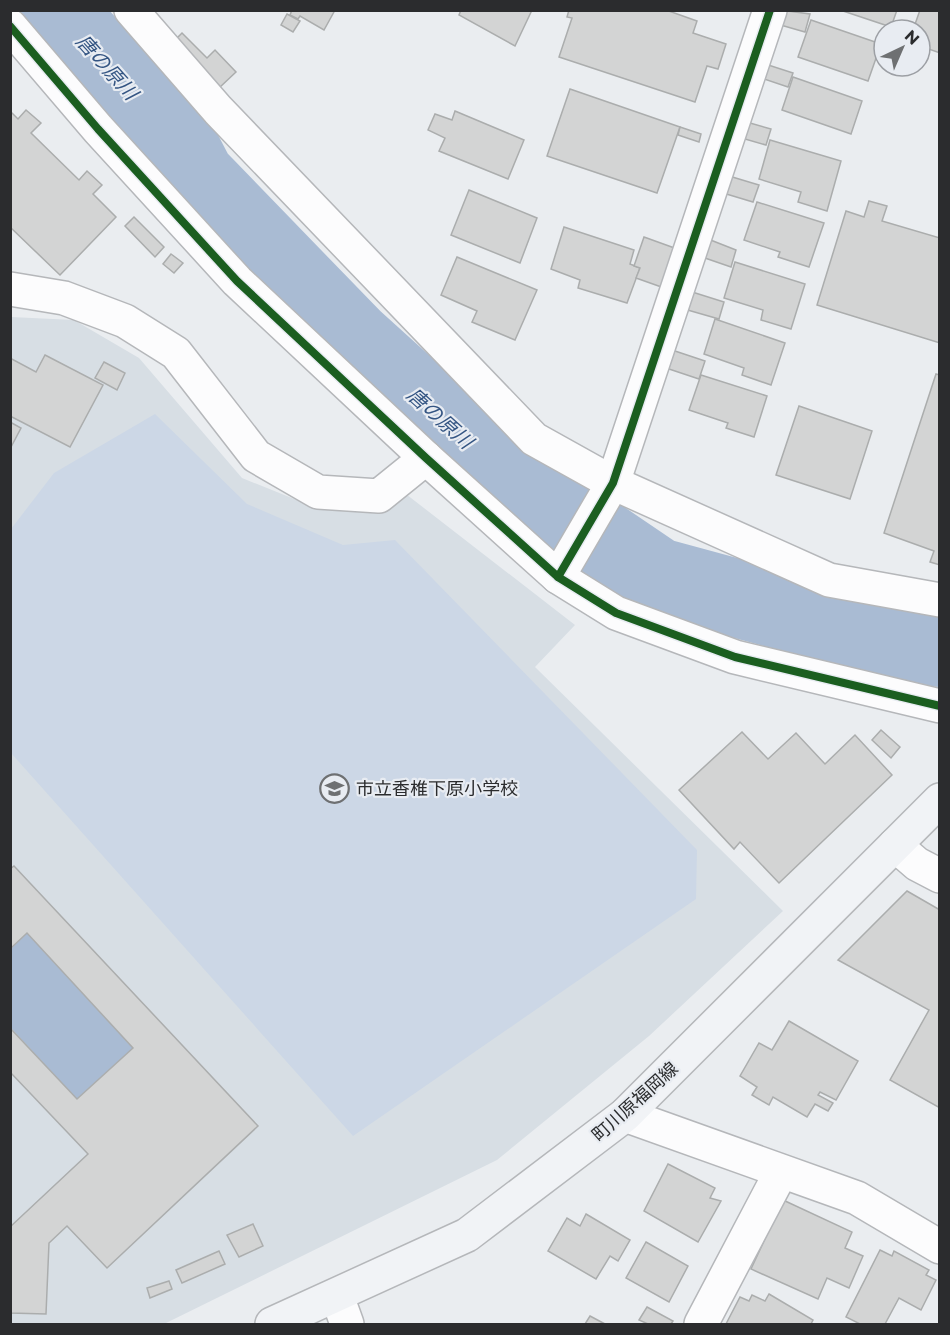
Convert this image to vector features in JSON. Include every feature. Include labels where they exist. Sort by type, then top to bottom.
[{"type":"main road","name":"町川原福岡線","points":[[272,1324],[342,1310],[467,1235],[625,1115],[939,800]]},
{"type":"street","points":[[131,10],[218,110],[534,439],[613,483],[829,580],[939,600]]},
{"type":"street","points":[[558,577],[613,483],[770,10]]},
{"type":"street","points":[[10,26],[98,129],[237,281],[426,458],[558,577],[616,613],[735,657],[939,706]]},
{"type":"street","points":[[10,289],[64,298],[125,321],[176,353],[256,456],[318,492],[379,496],[426,458]]},
{"type":"street","points":[[895,845],[917,864],[939,876]]},
{"type":"street","points":[[625,1115],[857,1198],[939,1247]]},
{"type":"street","points":[[701,1324],[781,1172]]},
{"type":"shaded area","name":"市立香椎下原小学校","points":[[11,317],[74,320],[139,358],[242,478],[319,509],[402,491],[575,625],[535,667],[783,911],[649,1036],[497,1160],[164,1324],[11,1324]]},
{"type":"shaded area","points":[[155,414],[247,504],[343,545],[395,540],[697,850],[696,899],[353,1136],[11,753],[11,529],[54,473]]},
{"type":"shaded area","points":[[27,933],[133,1048],[77,1099],[11,1028],[11,949]]},
{"type":"building","points":[[292,10],[335,10],[324,30],[300,16],[298,19],[290,15]]},
{"type":"building","points":[[461,10],[532,10],[515,46],[459,15]]},
{"type":"building","points":[[569,10],[666,10],[697,21],[693,33],[726,44],[718,69],[707,66],[695,102],[559,57],[572,18],[567,17]]},
{"type":"building","points":[[780,10],[810,14],[805,32],[777,24]]},
{"type":"building","points":[[840,10],[897,10],[894,18],[872,18],[872,21]]},
{"type":"building","points":[[920,10],[940,10],[940,53],[932,50],[932,18],[917,18]]},
{"type":"building","points":[[287,14],[300,21],[293,32],[281,25]]},
{"type":"building","points":[[811,20],[872,41],[872,70],[868,81],[798,57]]},
{"type":"building","points":[[182,33],[207,58],[215,50],[236,72],[219,88],[173,42]]},
{"type":"building","points":[[762,63],[793,73],[788,87],[758,77]]},
{"type":"building","points":[[793,77],[862,101],[851,134],[782,110]]},
{"type":"building","points":[[570,89],[680,127],[657,193],[547,156]]},
{"type":"building","points":[[26,110],[41,123],[31,133],[79,180],[87,171],[102,185],[93,194],[116,217],[60,275],[10,227],[10,111],[18,119]]},
{"type":"building","points":[[455,111],[524,140],[508,179],[439,151],[445,138],[428,130],[435,114],[452,120]]},
{"type":"building","points":[[743,121],[771,129],[766,145],[738,137]]},
{"type":"building","points":[[680,127],[701,134],[699,142],[678,135]]},
{"type":"building","points":[[770,140],[841,161],[827,211],[798,202],[801,192],[759,179]]},
{"type":"building","points":[[729,176],[759,185],[753,202],[723,193]]},
{"type":"building","points":[[469,190],[537,218],[520,263],[451,235]]},
{"type":"building","points":[[869,201],[887,206],[882,221],[940,238],[940,343],[817,305],[846,211],[864,217]]},
{"type":"building","points":[[757,202],[824,223],[809,267],[778,257],[780,252],[744,240]]},
{"type":"building","points":[[134,217],[164,247],[155,257],[125,226]]},
{"type":"building","points":[[564,227],[634,250],[630,264],[640,268],[627,303],[578,288],[580,280],[551,269]]},
{"type":"building","points":[[644,237],[680,250],[667,289],[636,278],[640,268],[634,266]]},
{"type":"building","points":[[708,239],[736,250],[731,267],[702,257]]},
{"type":"building","points":[[171,254],[183,263],[174,273],[163,264]]},
{"type":"building","points":[[457,257],[537,290],[515,340],[472,322],[477,311],[441,295]]},
{"type":"building","points":[[735,262],[805,284],[791,329],[761,320],[763,310],[724,298]]},
{"type":"building","points":[[689,291],[724,302],[719,319],[684,309]]},
{"type":"building","points":[[715,319],[785,343],[771,385],[742,375],[744,368],[704,354]]},
{"type":"building","points":[[672,350],[705,361],[699,379],[666,368]]},
{"type":"building","points":[[45,355],[103,385],[70,447],[10,416],[10,358],[36,372]]},
{"type":"building","points":[[104,362],[125,373],[117,390],[95,378]]},
{"type":"building","points":[[936,374],[940,375],[940,565],[930,562],[934,551],[884,533]]},
{"type":"building","points":[[701,375],[767,396],[754,437],[726,428],[728,423],[689,410]]},
{"type":"building","points":[[799,406],[872,431],[850,499],[776,475]]},
{"type":"building","points":[[10,422],[21,428],[10,449]]},
{"type":"building","points":[[881,730],[900,747],[891,758],[872,740]]},
{"type":"building","points":[[742,732],[768,759],[796,733],[825,764],[855,735],[892,775],[779,883],[740,842],[734,849],[679,790]]},
{"type":"building","points":[[14,866],[258,1126],[107,1268],[67,1226],[49,1243],[46,1314],[10,1313],[10,1227],[88,1154],[10,1072],[10,1028],[77,1099],[133,1048],[27,933],[10,949],[10,869]]},
{"type":"building","points":[[907,891],[940,910],[940,1108],[890,1080],[929,1010],[838,960]]},
{"type":"building","points":[[789,1021],[858,1061],[836,1100],[820,1092],[818,1095],[833,1103],[828,1111],[815,1104],[807,1117],[773,1097],[769,1105],[752,1095],[757,1087],[740,1076],[759,1043],[772,1050]]},
{"type":"building","points":[[668,1164],[715,1188],[710,1198],[721,1201],[698,1242],[644,1211]]},
{"type":"building","points":[[783,1200],[852,1232],[845,1248],[863,1256],[849,1288],[827,1278],[818,1299],[751,1269]]},
{"type":"building","points":[[586,1214],[630,1240],[618,1261],[610,1256],[596,1279],[548,1251],[567,1218],[580,1226]]},
{"type":"building","points":[[253,1224],[263,1246],[239,1257],[227,1235]]},
{"type":"building","points":[[646,1242],[688,1266],[669,1302],[626,1278]]},
{"type":"building","points":[[880,1250],[892,1256],[894,1251],[929,1270],[926,1275],[936,1280],[921,1310],[899,1298],[885,1324],[860,1324],[846,1317]]},
{"type":"building","points":[[219,1251],[225,1264],[182,1283],[176,1270]]},
{"type":"building","points":[[169,1281],[172,1289],[150,1298],[147,1288]]},
{"type":"building","points":[[769,1294],[813,1320],[811,1324],[726,1324],[740,1297],[749,1301],[752,1295],[765,1301]]},
{"type":"building","points":[[647,1307],[673,1321],[671,1324],[648,1324],[639,1320]]},
{"type":"building","points":[[590,1316],[605,1324],[585,1324]]},
{"type":"waterway","name":"唐の原川","points":[[57,10],[184,154],[196,177],[353,339],[529,498],[596,535],[658,577],[817,620],[940,648]]},
{"type":"cycle path","points":[[558,577],[613,483],[770,10]]},
{"type":"cycle path","points":[[10,26],[98,129],[237,281],[426,458],[558,577],[616,613],[735,657],[940,706]]},
{"type":"place","name":"市立香椎下原小学校","points":[[335,789]]}]
